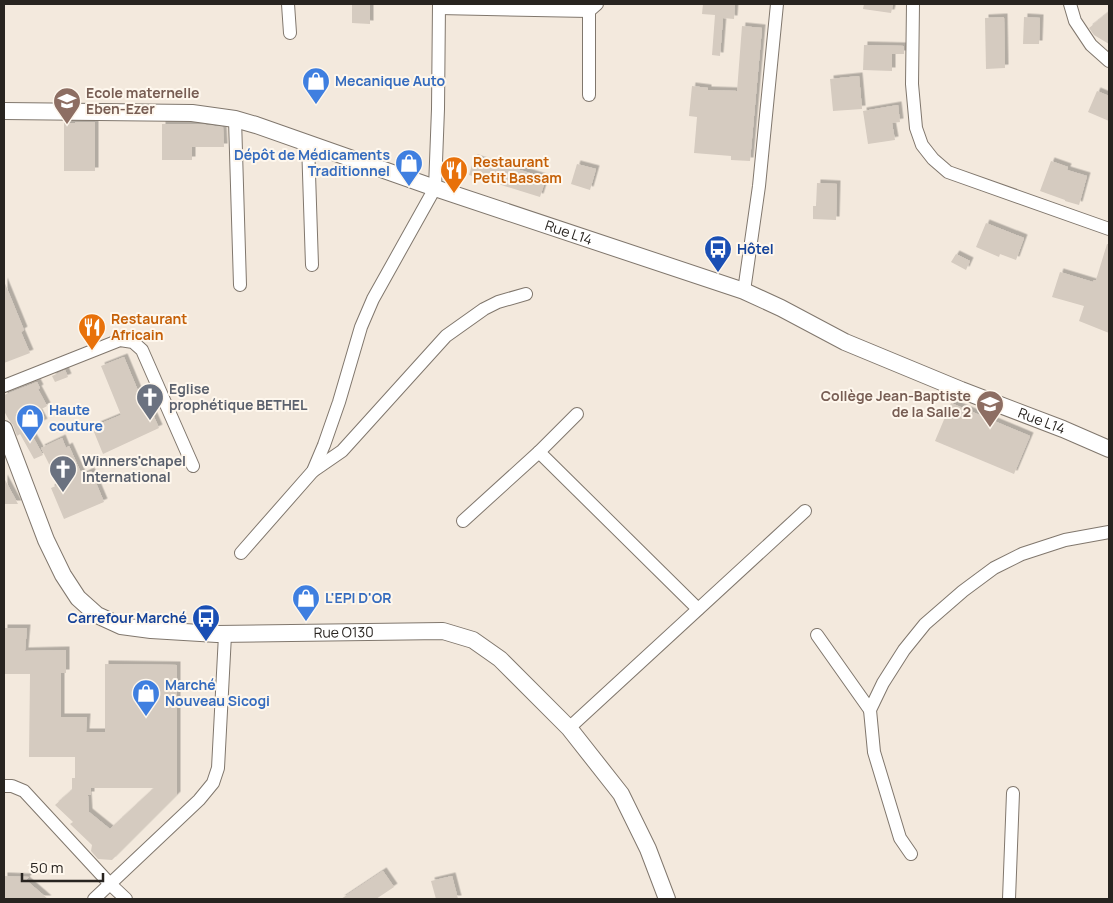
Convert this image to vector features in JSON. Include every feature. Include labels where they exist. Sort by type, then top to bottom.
[{"type":"street","points":[[288,4],[290,33]]},
{"type":"street","points":[[744,291],[759,186],[777,4]]},
{"type":"street","points":[[913,4],[912,84],[916,128],[922,145],[932,159],[948,172],[1109,228]]},
{"type":"street","points":[[1070,4],[1075,21],[1091,45],[1109,61]]},
{"type":"street","points":[[241,553],[312,471],[324,445],[361,327],[373,299],[435,188],[439,6],[593,7],[589,95]]},
{"type":"street","name":"Rue L14","points":[[4,111],[192,113],[235,119],[744,291],[781,308],[845,342],[1109,449]]},
{"type":"street","points":[[235,119],[240,285]]},
{"type":"street","points":[[308,143],[312,265]]},
{"type":"street","points":[[312,471],[342,452],[446,336],[484,309],[498,302],[526,294]]},
{"type":"street","points":[[4,386],[120,340],[133,342],[142,350],[192,466]]},
{"type":"street","points":[[463,521],[539,452],[577,414]]},
{"type":"street","name":"Rue O130","points":[[5,435],[46,540],[63,575],[78,598],[97,615],[121,626],[225,635],[443,631],[473,640],[500,659],[569,728],[621,794],[648,849],[667,899]]},
{"type":"street","points":[[539,452],[698,610]]},
{"type":"street","points":[[569,728],[805,512]]},
{"type":"street","points":[[870,710],[883,683],[904,650],[925,624],[963,591],[994,568],[1022,554],[1065,540],[1109,532]]},
{"type":"street","points":[[94,899],[199,800],[213,784],[218,768],[225,635]]},
{"type":"street","points":[[817,635],[870,710],[874,752],[900,838],[911,854]]},
{"type":"street","points":[[4,786],[12,786],[24,791],[126,899]]},
{"type":"street","points":[[1009,899],[1012,793]]},
{"type":"building","points":[[352,4],[370,4],[370,24],[352,23]]},
{"type":"building","points":[[703,4],[735,4],[734,19],[723,18],[720,56],[712,55],[715,15],[702,14]]},
{"type":"building","points":[[864,4],[893,4],[891,13],[863,9]]},
{"type":"building","points":[[1109,12],[1109,44],[1094,35],[1089,28]]},
{"type":"building","points":[[1004,17],[1005,68],[986,69],[985,18]]},
{"type":"building","points":[[1024,17],[1040,18],[1039,44],[1023,44]]},
{"type":"building","points":[[742,26],[762,28],[750,161],[731,160],[731,156],[694,153],[697,117],[689,116],[692,86],[708,88],[708,90],[737,91]]},
{"type":"building","points":[[864,45],[904,46],[904,54],[892,54],[892,71],[863,70]]},
{"type":"building","points":[[859,76],[862,109],[833,111],[830,79]]},
{"type":"building","points":[[1097,91],[1109,96],[1109,121],[1088,112]]},
{"type":"building","points":[[898,105],[900,122],[892,123],[895,140],[868,144],[863,111]]},
{"type":"building","points":[[95,122],[95,171],[64,171],[64,123]]},
{"type":"building","points":[[162,124],[198,124],[223,127],[224,147],[192,147],[192,160],[162,160]]},
{"type":"building","points":[[474,158],[546,178],[540,197],[469,175]]},
{"type":"building","points":[[1051,161],[1068,167],[1067,170],[1087,176],[1079,205],[1040,191]]},
{"type":"building","points":[[577,164],[596,169],[590,190],[571,184]]},
{"type":"building","points":[[817,183],[837,184],[836,220],[813,219],[813,206],[816,206]]},
{"type":"building","points":[[986,223],[1024,238],[1016,260],[1000,254],[999,257],[976,247]]},
{"type":"building","points":[[1107,244],[1109,244],[1109,333],[1079,321],[1084,306],[1052,297],[1060,272],[1093,282],[1096,280]]},
{"type":"building","points":[[956,254],[970,261],[966,270],[951,262]]},
{"type":"building","points":[[4,281],[24,330],[21,332],[30,353],[4,363]]},
{"type":"building","points":[[124,357],[144,405],[148,403],[159,428],[103,454],[92,427],[121,415],[101,366]]},
{"type":"building","points":[[65,370],[68,377],[55,382],[52,376]]},
{"type":"building","points":[[37,382],[40,388],[38,389],[47,406],[38,411],[44,422],[29,430],[43,455],[34,459],[20,434],[17,436],[13,425],[4,411],[4,395]]},
{"type":"building","points":[[951,403],[1030,436],[1014,474],[935,441]]},
{"type":"building","points":[[62,438],[66,448],[69,446],[82,475],[91,471],[104,502],[64,519],[51,488],[67,481],[60,464],[51,468],[41,448]]},
{"type":"building","points":[[4,478],[18,504],[4,504]]},
{"type":"building","points":[[4,628],[27,628],[25,651],[66,650],[66,673],[61,673],[61,717],[87,717],[86,732],[105,732],[105,664],[177,665],[177,795],[112,860],[98,859],[91,851],[92,845],[70,824],[73,822],[55,805],[72,790],[72,778],[75,778],[75,757],[29,757],[30,674],[4,674]],"holes":[[[91,788],[154,788],[110,829],[89,812],[88,795],[91,795]]]},
{"type":"building","points":[[383,871],[394,887],[376,899],[341,899]]},
{"type":"building","points":[[4,876],[29,877],[26,880],[48,899],[4,899]]},
{"type":"building","points":[[452,876],[458,899],[436,899],[431,881]]},
{"type":"place","name":"Mecanique Auto","points":[[316,105]]},
{"type":"place","name":"Ecole maternelle Eben-Ezer","points":[[67,125]]},
{"type":"place","name":"Dépôt de Médicaments Traditionnel","points":[[409,187]]},
{"type":"place","name":"Restaurant Petit Bassam","points":[[454,194]]},
{"type":"place","name":"Hôtel","points":[[718,273]]},
{"type":"place","name":"Restaurant Africain","points":[[92,351]]},
{"type":"place","name":"Eglise prophétique BETHEL","points":[[150,421]]},
{"type":"place","name":"Collège Jean-Baptiste de la Salle 2","points":[[990,428]]},
{"type":"place","name":"Haute couture","points":[[30,442]]},
{"type":"place","name":"Winners'chapel International","points":[[63,493]]},
{"type":"place","name":"L'EPI D'OR","points":[[306,622]]},
{"type":"place","name":"Carrefour Marché","points":[[206,642]]},
{"type":"place","name":"Marché Nouveau Sicogi","points":[[146,717]]}]
